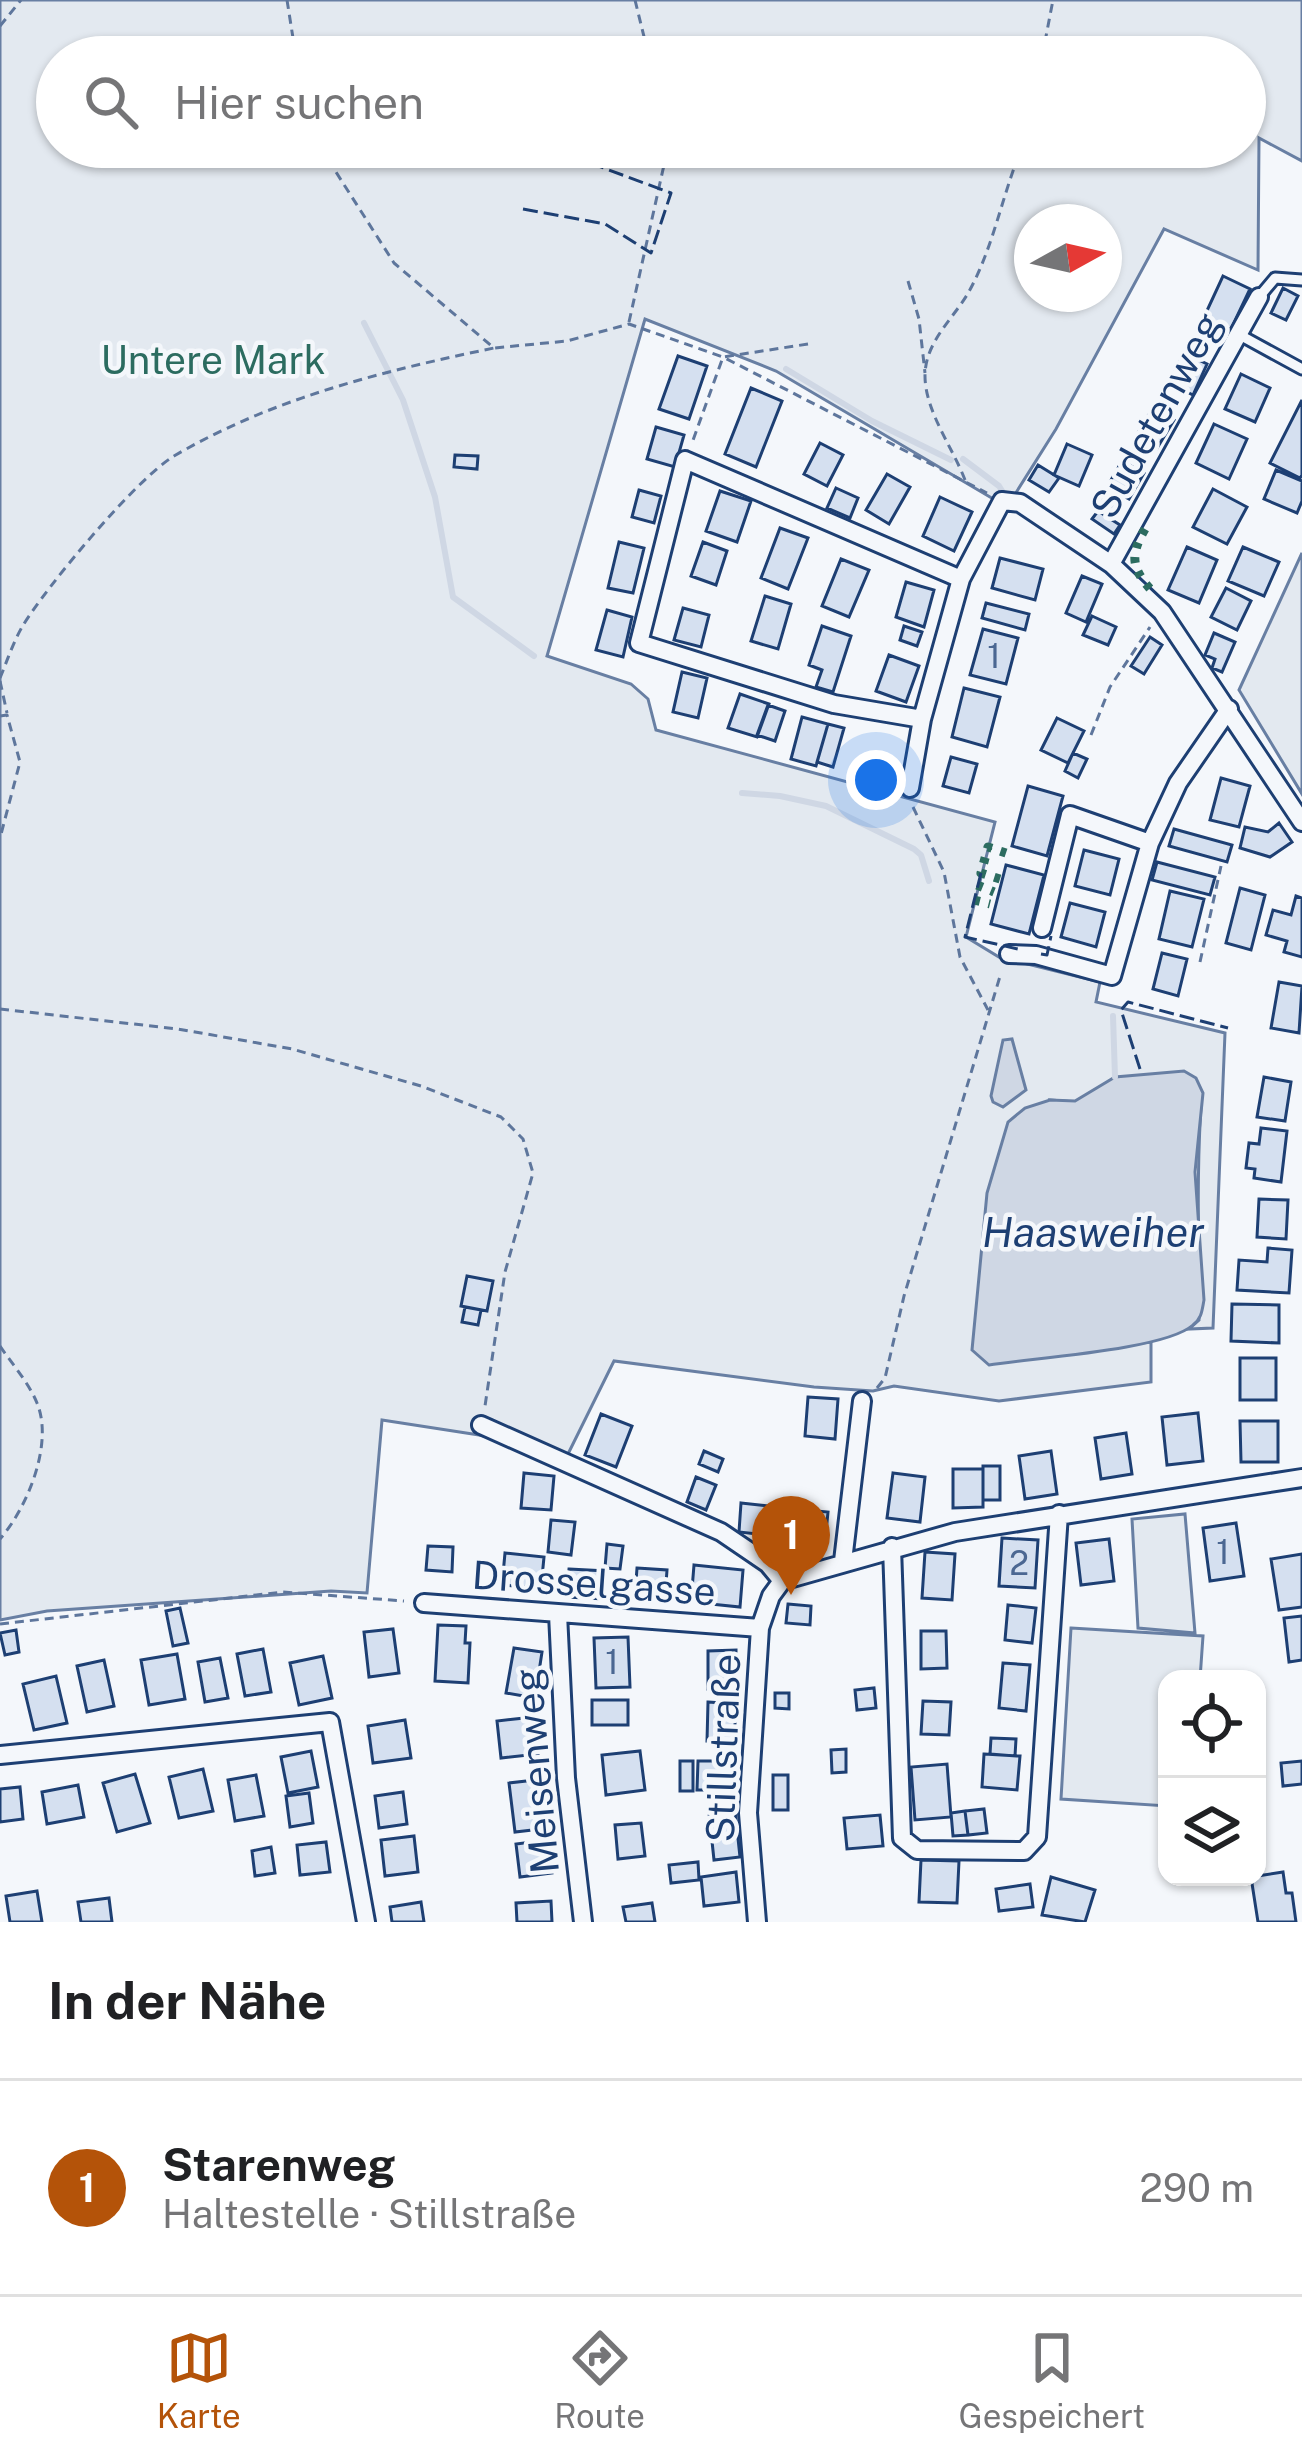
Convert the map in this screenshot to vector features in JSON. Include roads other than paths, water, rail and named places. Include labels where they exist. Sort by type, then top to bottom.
[{"type":"street","name":"Sudetenweg","points":[[1111,564],[1259,297]]},
{"type":"street","points":[[910,788],[922,719],[961,579],[686,460],[639,643],[834,704],[922,719]]},
{"type":"street","name":"Sudetenweg","points":[[961,579],[1002,501],[1020,503],[1111,564],[1162,612],[1302,822]]},
{"type":"street","points":[[1009,954],[1036,955],[1112,976],[1150,843],[1178,783],[1229,709]]},
{"type":"street","points":[[1042,928],[1070,815],[1150,843]]},
{"type":"street","points":[[843,1561],[862,1401]]},
{"type":"street","points":[[482,1425],[721,1532],[768,1564],[782,1581],[892,1547],[1059,1514],[1302,1478]]},
{"type":"street","points":[[892,1547],[902,1838],[917,1850],[1024,1851],[1037,1837],[1059,1514]]},
{"type":"street","name":"Stillstraße","points":[[757,1922],[748,1814],[760,1628],[771,1596],[782,1581]]},
{"type":"street","name":"Drosselgasse","points":[[424,1603],[760,1628]]},
{"type":"street","name":"Meisenweg","points":[[558,1614],[566,1778],[583,1922]]},
{"type":"street","points":[[0,1755],[330,1722],[366,1922]]},
{"type":"lane","points":[[1259,297],[1275,278],[1302,280]]},
{"type":"lane","points":[[1238,334],[1302,369]]},
{"type":"water","points":[[1012,1039],[1026,1090],[1003,1107],[991,1096],[1003,1040]]},
{"type":"water","name":"Haasweiher","points":[[1184,1071],[1196,1078],[1203,1093],[1195,1172],[1204,1300],[1198,1320],[1178,1334],[1155,1341],[989,1365],[972,1350],[987,1193],[1008,1122],[1025,1108],[1050,1100],[1075,1101],[1115,1077]]},
{"type":"waterway","points":[[364,323],[403,400],[435,497],[453,597],[534,656]]},
{"type":"waterway","points":[[786,369],[872,421],[951,460]]},
{"type":"waterway","points":[[963,459],[1004,494]]},
{"type":"waterway","points":[[742,793],[826,806],[914,849],[921,855],[929,881]]},
{"type":"waterway","points":[[1113,1016],[1115,1077]]},
{"type":"place","name":"Starenweg","points":[[791,1595]]},
{"type":"park label","name":"Untere Mark","points":[[213,360]]}]
